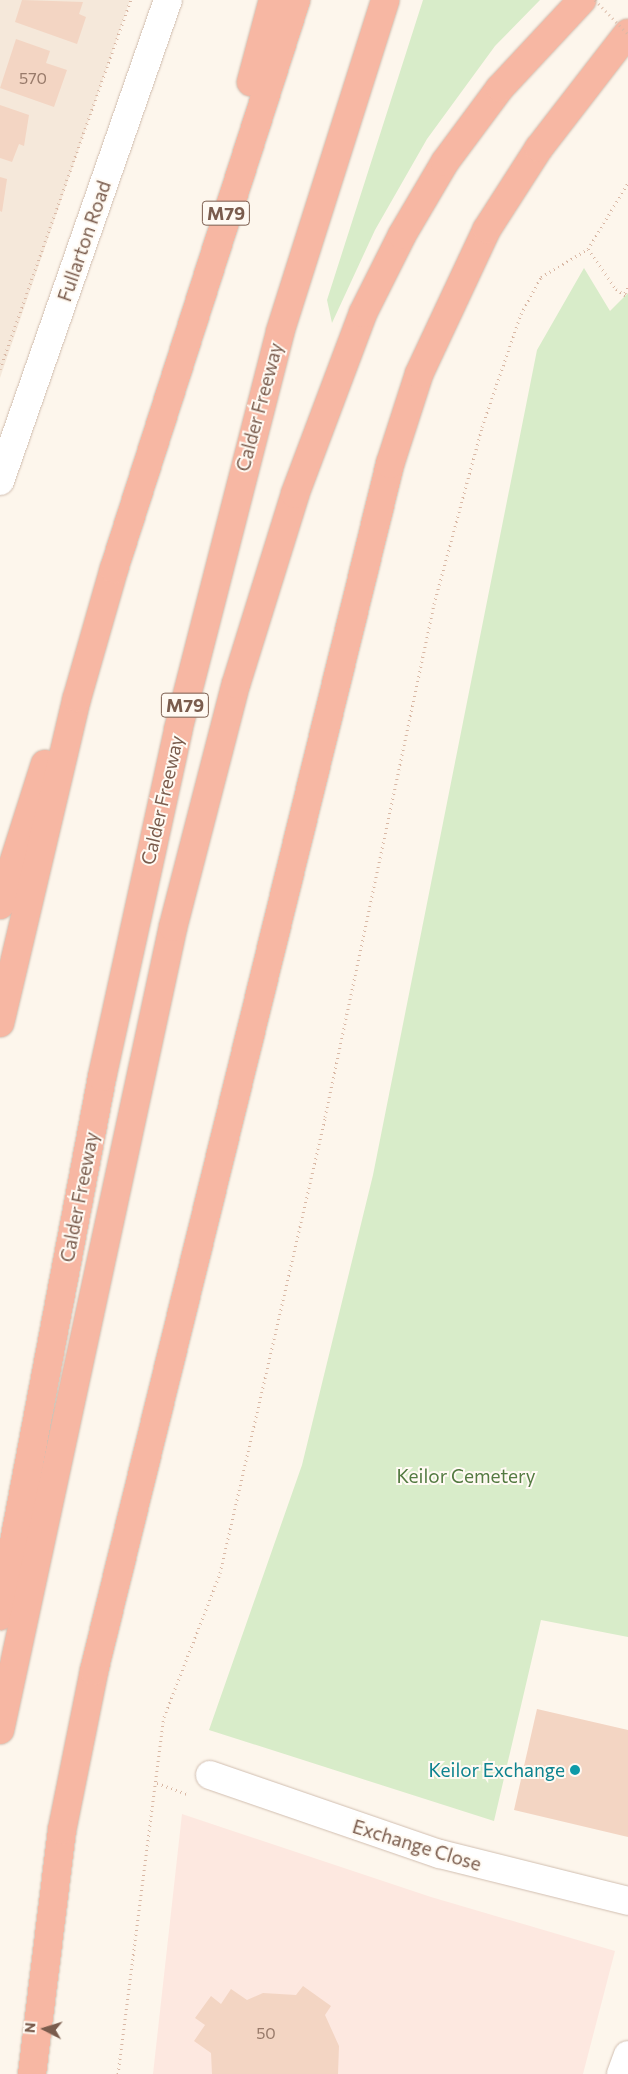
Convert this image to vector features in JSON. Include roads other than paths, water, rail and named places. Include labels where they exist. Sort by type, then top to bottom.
[{"type":"highway","points":[[156,426],[273,0]]},
{"type":"highway","name":"M79","points":[[0,1023],[77,698],[114,569],[156,426],[296,0]]},
{"type":"highway","name":"Calder Freeway","points":[[0,1616],[104,1067],[181,720],[280,332],[385,0]]},
{"type":"highway","points":[[0,1730],[173,927],[236,684],[295,494],[363,313],[402,235],[445,162],[500,88],[582,0]]},
{"type":"highway","points":[[32,2074],[62,1830],[94,1672],[390,464],[418,374],[487,229],[539,148],[628,34]]},
{"type":"highway","points":[[0,905],[29,809],[114,569]]},
{"type":"main road","name":"Fullarton Road","points":[[0,481],[168,0]]},
{"type":"main road","name":"Exchange Close","points":[[204,1786],[440,1854],[628,1902]]},
{"type":"main road","points":[[621,2074],[628,2055]]},
{"type":"place","name":"Keilor Exchange","points":[[575,1770]]},
{"type":"park label","name":"Keilor Cemetery","points":[[466,1476]]}]
